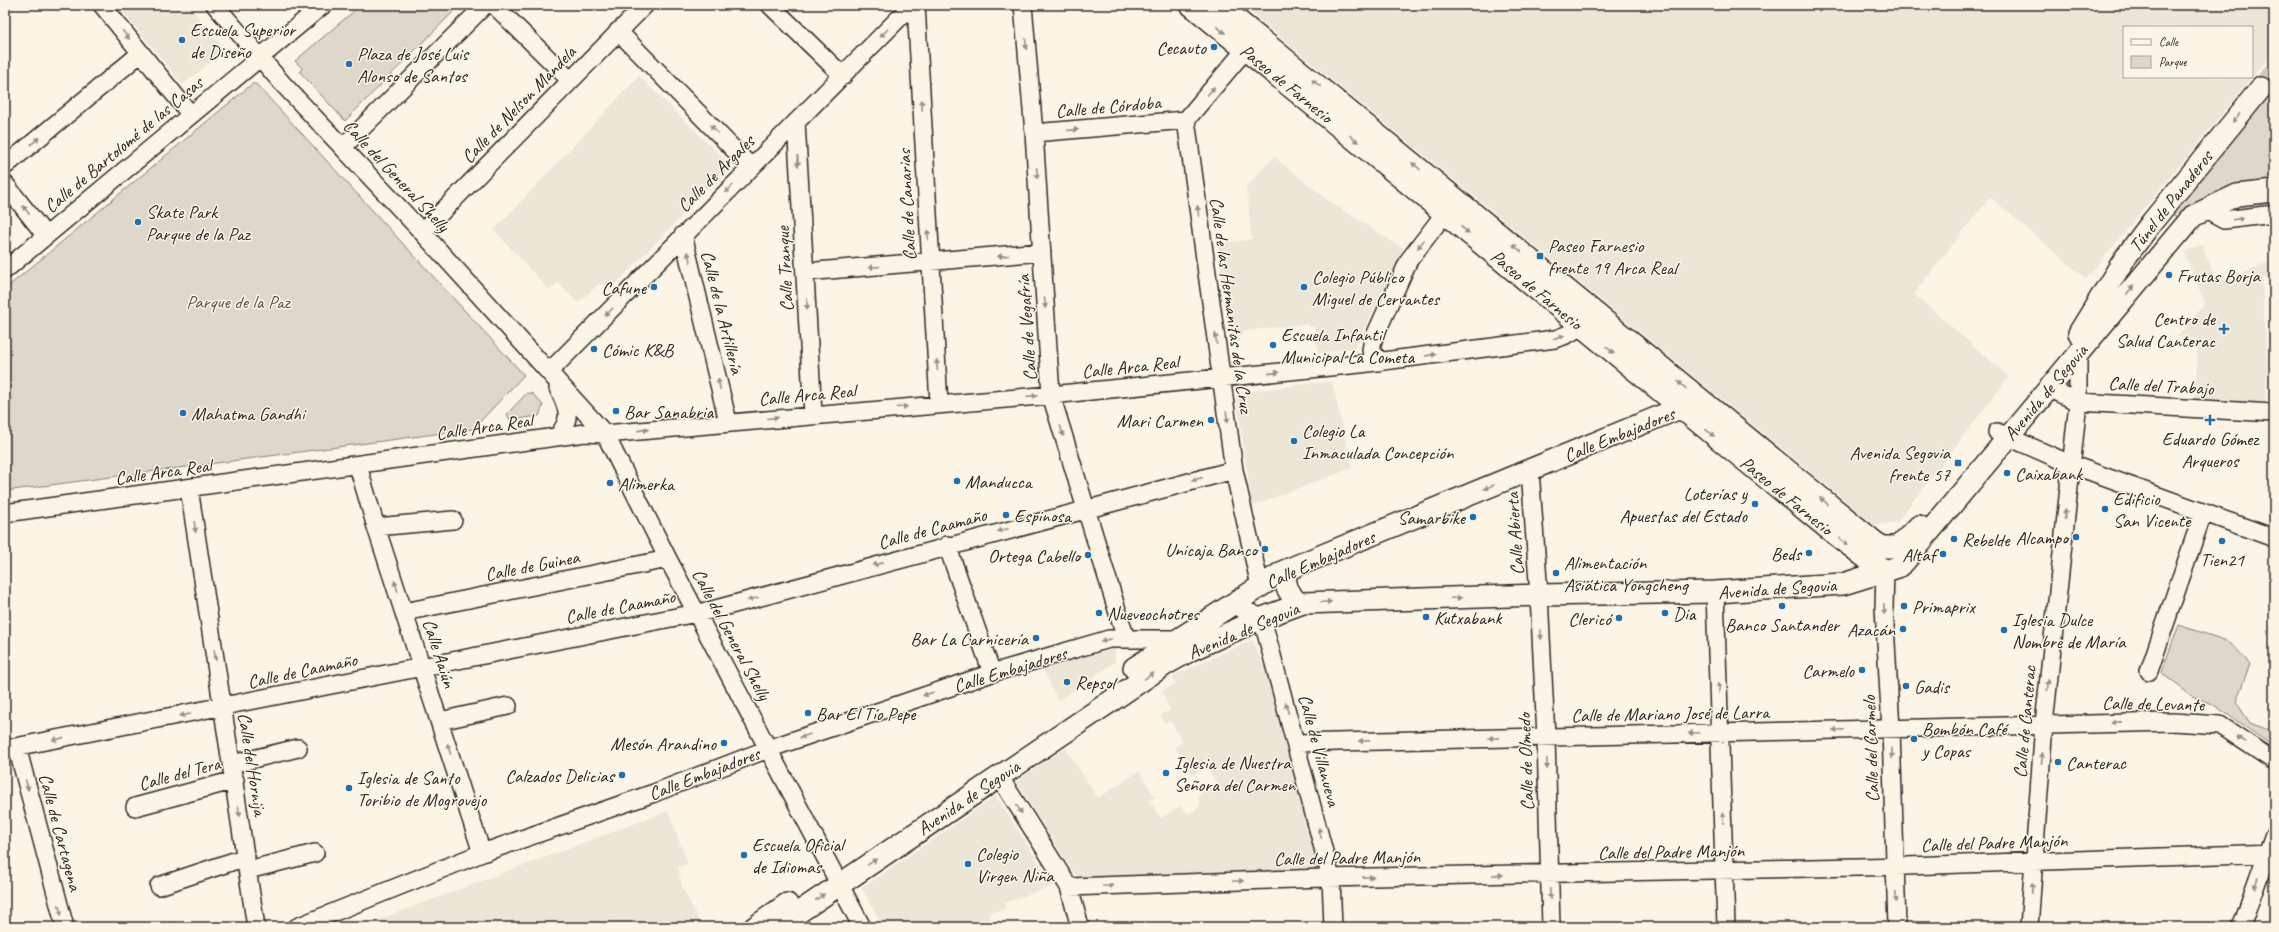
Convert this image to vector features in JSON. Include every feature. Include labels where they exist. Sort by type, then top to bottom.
[{"type":"main road","name":"Paseo de Farnesio","points":[[1191,5],[1680,408],[1850,546],[1885,570]]},
{"type":"main road","name":"Paseo de Farnesio","points":[[1219,5],[1876,543]]},
{"type":"main road","name":"Túnel de Panaderos","points":[[2088,321],[2125,258],[2260,88]]},
{"type":"main road","name":"Avenida de Segovia","points":[[1876,543],[1883,547],[1890,548],[1898,547],[1904,542],[2002,435],[2048,388],[2193,216],[2204,209],[2237,195],[2274,190]]},
{"type":"main road","name":"Avenida de Segovia","points":[[755,927],[837,878],[999,776],[1166,664],[1191,650],[1297,604],[1539,595],[1715,592],[1843,584],[1865,579],[1885,570],[1898,568],[2002,435],[2088,321]]},
{"type":"main road","name":"Calle Embajadores","points":[[1176,639],[1284,571],[1680,408],[1690,406],[1712,410]]},
{"type":"main road","points":[[1876,543],[1882,555],[1885,570]]},
{"type":"main road","points":[[1284,571],[1287,588],[1297,604]]},
{"type":"main road","name":"Avenida de Segovia","points":[[777,927],[837,878],[992,766],[1176,639]]},
{"type":"street","points":[[102,5],[191,114]]},
{"type":"street","name":"Calle del General Shelly","points":[[215,5],[260,58],[422,232],[604,434],[696,613],[862,927]]},
{"type":"street","name":"Calle de Bartolomé de las Casas","points":[[5,270],[323,5]]},
{"type":"street","points":[[343,147],[485,5]]},
{"type":"street","points":[[494,5],[570,80]]},
{"type":"street","name":"Calle de Nelson Mandela","points":[[422,232],[644,5]]},
{"type":"street","points":[[770,5],[843,76]]},
{"type":"street","name":"Calle de Argales","points":[[549,372],[912,5]]},
{"type":"street","name":"Calle de Canarias","points":[[916,5],[939,404]]},
{"type":"street","name":"Calle de Vegafría","points":[[1023,5],[1034,133],[1051,395],[1126,639]]},
{"type":"street","points":[[618,31],[751,167]]},
{"type":"street","points":[[1186,120],[1245,50]]},
{"type":"street","points":[[5,166],[141,53]]},
{"type":"street","name":"Calle de Córdoba","points":[[1034,133],[1186,120]]},
{"type":"street","name":"Calle de las Hermanitas de la Cruz","points":[[1186,120],[1234,470],[1260,586]]},
{"type":"street","name":"Calle Tranque","points":[[796,122],[814,414]]},
{"type":"street","points":[[5,184],[46,236]]},
{"type":"street","points":[[2204,209],[2224,220],[2274,214]]},
{"type":"street","points":[[1380,362],[1371,350],[1373,340],[1398,279],[1409,260],[1445,213]]},
{"type":"street","name":"Calle de la Artillería","points":[[683,235],[728,422]]},
{"type":"street","points":[[805,272],[930,263],[1042,252]]},
{"type":"street","points":[[1574,296],[1581,313],[1580,325]]},
{"type":"street","name":"Calle Arca Real","points":[[5,513],[358,466],[557,436],[585,433],[604,434],[814,414],[1051,395],[1380,362],[1555,339],[1567,335],[1580,325]]},
{"type":"street","name":"Calle de Canterac","points":[[2029,927],[2044,724],[2070,464],[2078,402],[2078,353]]},
{"type":"street","name":"Calle del General Shelly","points":[[549,372],[568,412],[568,420],[565,428],[557,436]]},
{"type":"street","name":"Calle del Trabajo","points":[[2048,388],[2078,402],[2274,413]]},
{"type":"street","points":[[2002,435],[2070,464],[2274,538]]},
{"type":"street","name":"Calle Aaiún","points":[[358,466],[376,527],[423,667],[482,853]]},
{"type":"street","name":"Calle de Caamaño","points":[[11,748],[224,708],[696,613],[758,598],[948,545],[1234,470]]},
{"type":"street","name":"Calle Abierta","points":[[1530,470],[1539,595]]},
{"type":"street","name":"Calle del Hornija","points":[[189,488],[224,708],[256,927]]},
{"type":"street","points":[[2149,671],[2203,513]]},
{"type":"street","points":[[376,527],[453,520]]},
{"type":"street","points":[[948,545],[992,673]]},
{"type":"street","name":"Calle de Guinea","points":[[404,612],[668,559]]},
{"type":"street","name":"Calle del Carmelo","points":[[1885,570],[1884,608],[1891,729],[1897,927]]},
{"type":"street","points":[[1715,592],[1721,732],[1726,927]]},
{"type":"street","name":"Calle de Olmedo","points":[[1539,595],[1546,737],[1551,927]]},
{"type":"street","points":[[1231,604],[1262,618]]},
{"type":"street","name":"Calle de Villanueva","points":[[1262,618],[1331,878],[1333,927]]},
{"type":"street","name":"Calle Embajadores","points":[[297,927],[482,853],[654,793],[768,749],[992,673],[1109,639],[1176,639]]},
{"type":"street","points":[[440,721],[508,706]]},
{"type":"street","name":"Calle de Levante","points":[[2044,724],[2173,722],[2220,725],[2274,761]]},
{"type":"street","name":"Calle de Mariano José de Larra","points":[[1296,742],[1891,729],[2044,724]]},
{"type":"street","name":"Calle de Cartagena","points":[[11,748],[65,927]]},
{"type":"street","name":"Calle del Tera","points":[[135,807],[298,748]]},
{"type":"street","points":[[999,776],[1069,887],[1080,927]]},
{"type":"street","points":[[2241,927],[2270,853],[2274,834]]},
{"type":"street","points":[[159,886],[247,864],[315,853]]},
{"type":"street","name":"Calle del Padre Manjón","points":[[1069,887],[1331,878],[1724,871],[2270,853]]},
{"type":"shaded area","name":"Escuela Superior de Diseño","points":[[117,5],[188,5],[225,50],[183,85]]},
{"type":"shaded area","points":[[1241,5],[2274,5],[2274,51],[2253,76],[2253,26],[2123,26],[2123,78],[2252,78],[2086,279],[1990,197],[1914,294],[2009,377],[1897,522],[1875,525]]},
{"type":"shaded area","points":[[639,76],[731,166],[708,189],[698,189],[688,201],[693,205],[609,291],[600,283],[578,303],[558,283],[549,290],[494,230]]},
{"type":"shaded area","name":"Colegio Público Miguel de Cervantes","points":[[1274,157],[1330,202],[1404,249],[1355,348],[1318,353],[1314,326],[1308,327],[1307,324],[1243,331],[1243,335],[1229,337],[1218,244],[1252,239],[1246,187]]},
{"type":"shaded area","name":"Centro de Salud Canterac","points":[[2202,245],[2217,281],[2270,262],[2271,277],[2262,278],[2267,369],[2265,403],[2195,399],[2198,339],[2177,337],[2205,303],[2184,252]]},
{"type":"shaded area","name":"Colegio La Inmaculada Concepción","points":[[1332,381],[1352,468],[1252,506],[1236,393]]},
{"type":"shaded area","points":[[1252,640],[1268,676],[1322,871],[1077,878],[1016,782],[1065,748],[1098,798],[1139,771],[1155,797],[1149,801],[1161,818],[1180,806],[1184,812],[1190,813],[1199,807],[1200,801],[1197,796],[1217,783],[1206,767],[1193,775],[1175,747],[1183,742],[1170,721],[1164,723],[1161,715],[1170,710],[1162,691],[1176,684],[1173,676]]},
{"type":"shaded area","name":"Repsol","points":[[1115,644],[1115,662],[1058,701],[1040,663]]},
{"type":"shaded area","name":"Colegio Virgen Niña","points":[[996,796],[1054,886],[1004,903],[1006,908],[988,914],[990,918],[966,927],[883,927],[862,888]]},
{"type":"shaded area","points":[[668,811],[688,864],[678,867],[682,886],[702,927],[359,927]]},
{"type":"green space","name":"Plaza de José Luis Alonso de Santos","points":[[361,5],[460,5],[345,121],[300,72],[302,68],[295,61]]},
{"type":"green space","name":"Parque de la Paz","points":[[252,84],[256,84],[524,375],[473,429],[5,491],[5,289]]},
{"type":"green space","points":[[2274,84],[2274,185],[2181,221],[2170,212]]},
{"type":"green space","points":[[527,393],[533,394],[543,405],[539,416],[510,420],[507,414]]},
{"type":"green space","points":[[2179,625],[2230,642],[2250,664],[2236,702],[2250,723],[2274,732],[2274,747],[2214,705],[2192,696],[2161,673]]},
{"type":"tunnel","points":[[2261,88],[2274,72]]},
{"type":"place","name":"Escuela Superior de Diseño","points":[[182,40]]},
{"type":"place","name":"Cecauto","points":[[1214,47]]},
{"type":"place","name":"Plaza de José Luis Alonso de Santos","points":[[349,64]]},
{"type":"place","name":"Skate Park Parque de la Paz","points":[[138,222]]},
{"type":"place","name":"Paseo Farnesio frente 19 Arca Real","points":[[1540,256]]},
{"type":"place","name":"Frutas Borja","points":[[2169,275]]},
{"type":"place","name":"Cafune","points":[[654,287]]},
{"type":"place","name":"Colegio Público Miguel de Cervantes","points":[[1304,287]]},
{"type":"place","name":"Centro de Salud Canterac","points":[[2224,329]]},
{"type":"place","name":"Escuela Infantil Municipal La Cometa","points":[[1273,345]]},
{"type":"place","name":"Cómic K&B","points":[[594,349]]},
{"type":"place","name":"Bar Sanabria","points":[[616,411]]},
{"type":"place","name":"Mahatma Gandhi","points":[[183,413]]},
{"type":"place","name":"Mari Carmen","points":[[1211,420]]},
{"type":"place","name":"Eduardo Gómez Arqueros","points":[[2210,420]]},
{"type":"place","name":"Colegio La Inmaculada Concepción","points":[[1294,441]]},
{"type":"place","name":"Avenida Segovia frente 57","points":[[1958,463]]},
{"type":"place","name":"Caixabank","points":[[2007,473]]},
{"type":"place","name":"Manducca","points":[[957,481]]},
{"type":"place","name":"Alimerka","points":[[610,483]]},
{"type":"place","name":"Loterías y Apuestas del Estado","points":[[1755,504]]},
{"type":"place","name":"Edificio San Vicente","points":[[2105,509]]},
{"type":"place","name":"Espinosa","points":[[1006,515]]},
{"type":"place","name":"Samarbike","points":[[1473,517]]},
{"type":"place","name":"Alcampo","points":[[2076,537]]},
{"type":"place","name":"Rebelde","points":[[1954,539]]},
{"type":"place","name":"Tien21","points":[[2222,541]]},
{"type":"place","name":"Unicaja Banco","points":[[1265,549]]},
{"type":"place","name":"Beds","points":[[1809,553]]},
{"type":"place","name":"Altaf","points":[[1943,554]]},
{"type":"place","name":"Ortega Cabello","points":[[1088,555]]},
{"type":"place","name":"Alimentación Asiática Yongcheng","points":[[1556,573]]},
{"type":"place","name":"Banco Santander","points":[[1782,606]]},
{"type":"place","name":"Primaprix","points":[[1904,606]]},
{"type":"place","name":"Nueveochotres","points":[[1099,613]]},
{"type":"place","name":"Dia","points":[[1665,613]]},
{"type":"place","name":"Kutxabank","points":[[1426,617]]},
{"type":"place","name":"Clericó","points":[[1619,618]]},
{"type":"place","name":"Azacán","points":[[1903,629]]},
{"type":"place","name":"Iglesia Dulce Nombre de María","points":[[2004,630]]},
{"type":"place","name":"Bar La Carnicería","points":[[1036,638]]},
{"type":"place","name":"Carmelo","points":[[1862,670]]},
{"type":"place","name":"Repsol","points":[[1067,682]]},
{"type":"place","name":"Gadis","points":[[1906,686]]},
{"type":"place","name":"Bar El Tío Pepe","points":[[808,713]]},
{"type":"place","name":"Bombón Café y Copas","points":[[1914,739]]},
{"type":"place","name":"Mesón Arandino","points":[[724,743]]},
{"type":"place","name":"Canterac","points":[[2058,762]]},
{"type":"place","name":"Iglesia de Nuestra Señora del Carmen","points":[[1166,773]]},
{"type":"place","name":"Calzados Delicias","points":[[622,775]]},
{"type":"place","name":"Iglesia de Santo Toribio de Mogrovejo","points":[[349,788]]},
{"type":"place","name":"Escuela Oficial de Idiomas","points":[[744,855]]},
{"type":"place","name":"Colegio Virgen Niña","points":[[968,864]]}]
